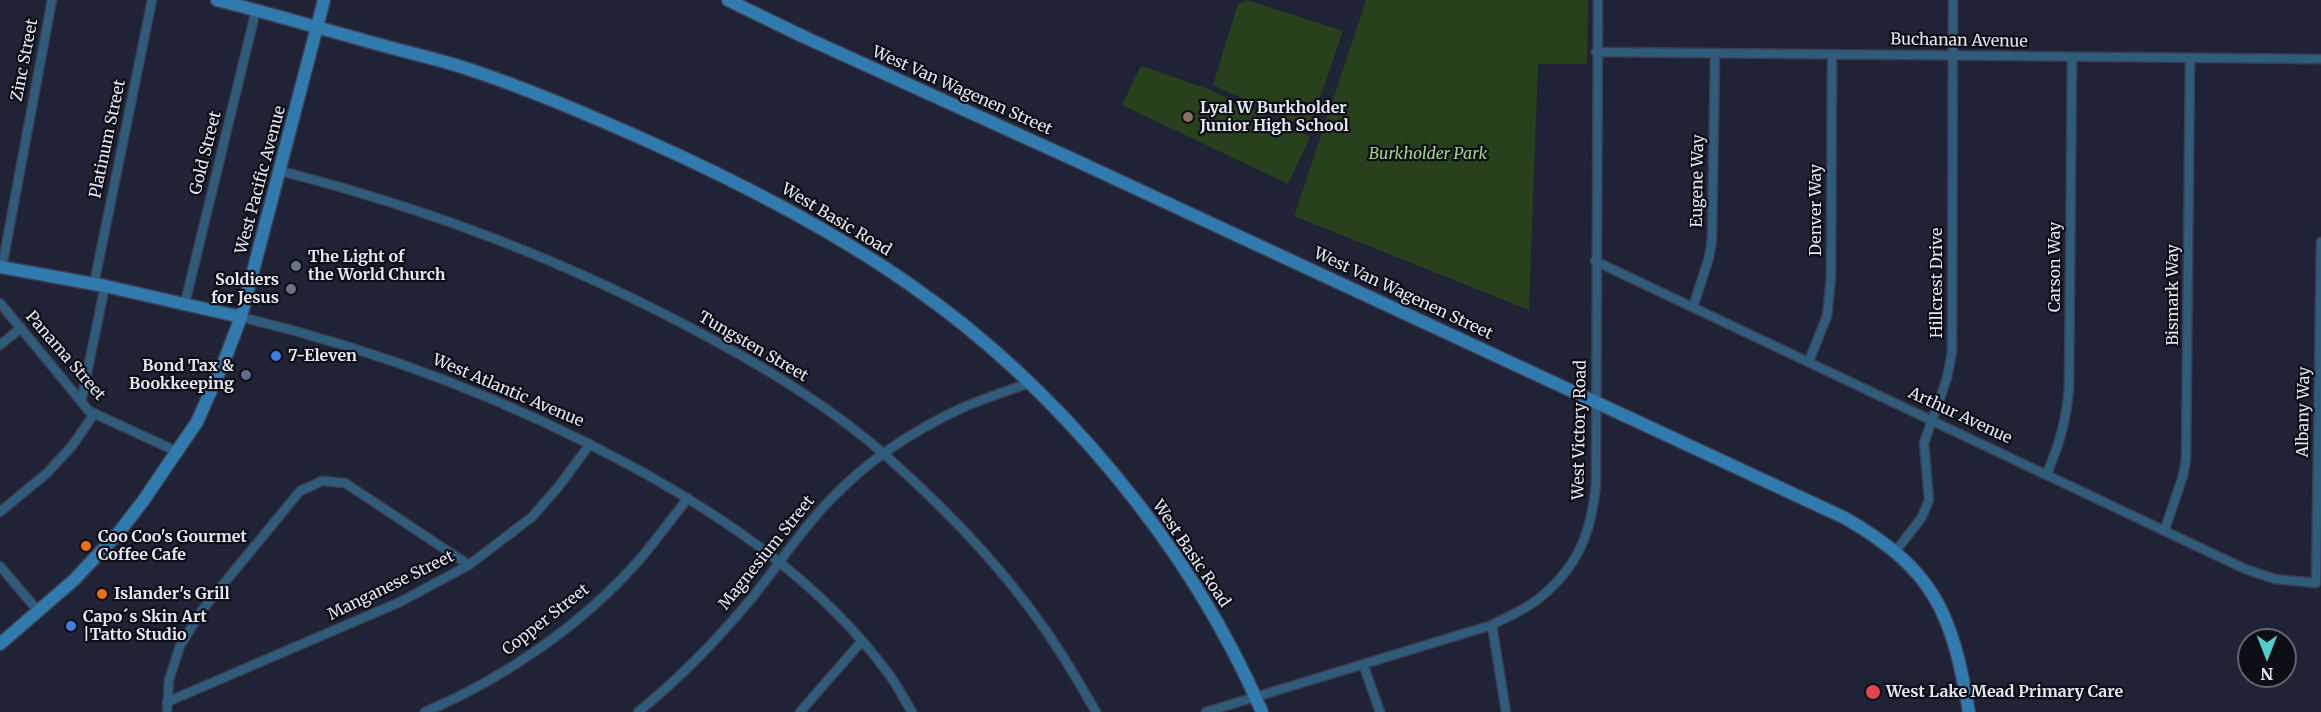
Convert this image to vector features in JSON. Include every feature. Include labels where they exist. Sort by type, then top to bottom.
[{"type":"street","name":"Zinc Street","points":[[1,267],[52,0]]},
{"type":"street","name":"Platinum Street","points":[[81,402],[152,0]]},
{"type":"street","name":"West Basic Road","points":[[217,0],[464,68],[552,100],[743,186],[835,235],[911,285],[987,344],[1065,418],[1111,470],[1174,555],[1218,622],[1262,712]]},
{"type":"street","name":"West Pacific Avenue","points":[[0,644],[74,580],[120,531],[197,422],[241,317],[324,0]]},
{"type":"street","name":"West Van Wagenen Street","points":[[728,0],[1596,401],[1845,518],[1870,532],[1895,552],[1925,583],[1947,621],[1958,653],[1969,712]]},
{"type":"street","name":"West Victory Road","points":[[1206,712],[1492,625],[1536,601],[1557,582],[1584,545],[1593,511],[1595,492],[1598,0]]},
{"type":"street","name":"Hillcrest Drive","points":[[1895,552],[1922,517],[1929,500],[1924,443],[1947,378],[1953,337],[1953,0]]},
{"type":"street","name":"Gold Street","points":[[184,303],[256,10]]},
{"type":"street","name":"Buchanan Avenue","points":[[1596,52],[2321,59]]},
{"type":"street","name":"Eugene Way","points":[[1693,307],[1709,258],[1712,239],[1716,53]]},
{"type":"street","name":"Denver Way","points":[[1809,361],[1827,316],[1831,277],[1832,54]]},
{"type":"street","name":"Carson Way","points":[[2047,473],[2059,448],[2067,419],[2069,387],[2072,57]]},
{"type":"street","name":"Bismark Way","points":[[2165,529],[2184,476],[2186,460],[2190,58]]},
{"type":"street","name":"Tungsten Street","points":[[280,171],[325,182],[452,223],[564,267],[664,313],[761,366],[834,415],[884,454],[937,503],[984,552],[1021,598],[1061,654],[1096,712]]},
{"type":"street","name":"Albany Way","points":[[2316,583],[2321,242]]},
{"type":"street","name":"Arthur Avenue","points":[[1595,261],[2246,569],[2275,579],[2316,583]]},
{"type":"street","name":"West Atlantic Avenue","points":[[1,267],[184,303],[327,339],[397,362],[503,404],[590,444],[688,498],[728,523],[779,561],[841,618],[862,641],[889,675],[912,712]]},
{"type":"street","name":"Panama Street","points":[[0,303],[81,402],[94,414],[178,452]]},
{"type":"street","points":[[0,345],[21,328]]},
{"type":"street","name":"Magnesium Street","points":[[638,712],[689,667],[751,599],[805,526],[831,498],[884,454],[929,425],[966,406],[1029,383]]},
{"type":"street","points":[[0,512],[46,473],[72,446],[94,414]]},
{"type":"street","name":"Manganese Street","points":[[167,702],[400,602],[469,565],[532,517],[560,486],[590,444]]},
{"type":"street","points":[[167,712],[169,680],[180,646],[202,610],[300,491],[322,481],[345,483],[469,565]]},
{"type":"street","name":"Copper Street","points":[[425,712],[507,670],[570,625],[600,599],[639,559],[688,498]]},
{"type":"street","points":[[0,566],[39,612]]},
{"type":"street","points":[[1492,625],[1506,712]]},
{"type":"street","points":[[800,712],[862,641]]},
{"type":"street","points":[[1363,664],[1380,712]]},
{"type":"green space","points":[[1247,0],[1343,31],[1309,129],[1213,85],[1238,4]]},
{"type":"green space","name":"Burkholder Park","points":[[1366,0],[1588,0],[1587,64],[1538,64],[1529,310],[1294,216]]},
{"type":"green space","points":[[1141,66],[1208,89],[1310,137],[1288,184],[1122,105]]},
{"type":"place","name":"Lyal W Burkholder Junior High School","points":[[1188,117]]},
{"type":"place","name":"The Light of the World Church","points":[[296,266]]},
{"type":"place","name":"Soldiers for Jesus","points":[[291,289]]},
{"type":"place","name":"7-Eleven","points":[[276,356]]},
{"type":"place","name":"Bond Tax & Bookkeeping","points":[[246,375]]},
{"type":"place","name":"Coo Coo's Gourmet Coffee Cafe","points":[[86,546]]},
{"type":"place","name":"Islander's Grill","points":[[102,594]]},
{"type":"place","name":"Capo´s Skin Art |Tatto Studio","points":[[71,626]]},
{"type":"place","name":"West Lake Mead Primary Care","points":[[1873,692]]}]
